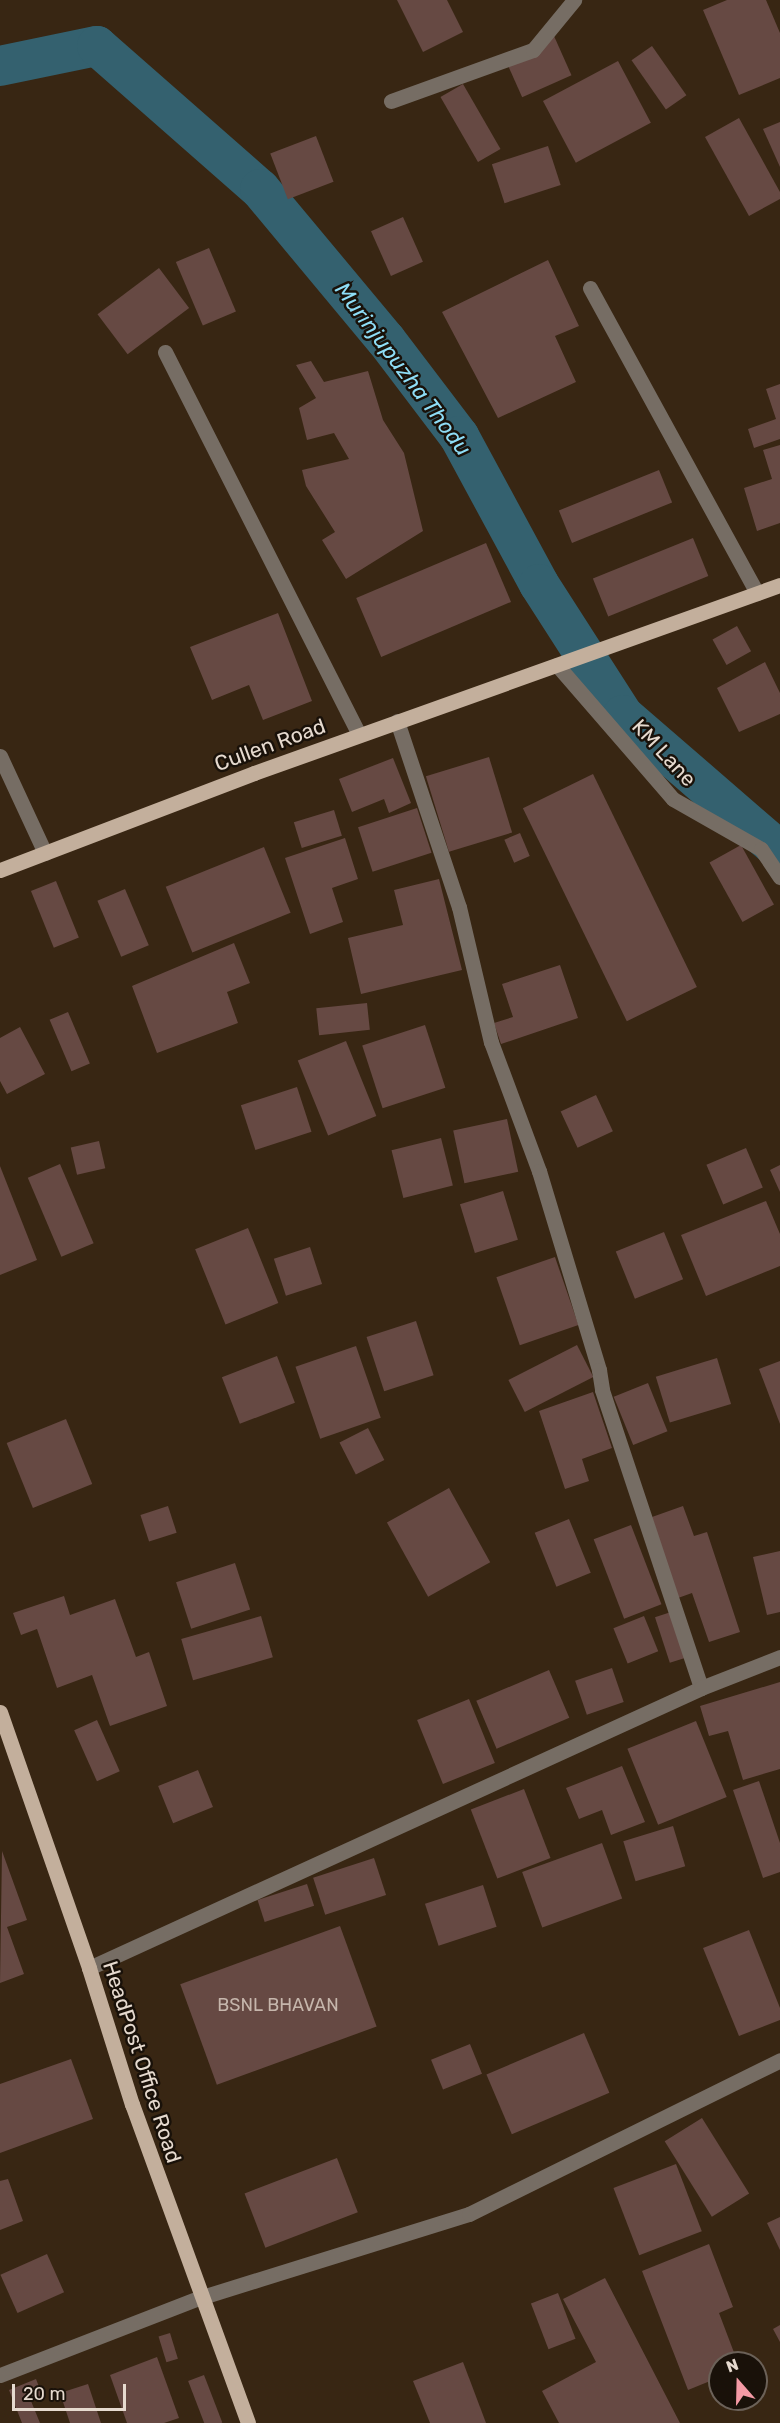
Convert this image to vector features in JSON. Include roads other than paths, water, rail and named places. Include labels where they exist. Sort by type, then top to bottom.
[{"type":"main road","points":[[757,593],[780,585]]},
{"type":"main road","name":"Cullen Road","points":[[0,870],[397,721],[757,593]]},
{"type":"main road","name":"HeadPost Office Road","points":[[0,1712],[89,1968],[132,2104],[199,2298],[248,2423]]},
{"type":"street","points":[[391,101],[532,50],[574,0]]},
{"type":"street","points":[[590,288],[757,593]]},
{"type":"street","points":[[165,352],[359,735]]},
{"type":"street","name":"KM Lane","points":[[557,665],[672,799],[761,849],[780,877]]},
{"type":"street","points":[[397,721],[459,907],[491,1042],[539,1171],[599,1370],[602,1390],[701,1688]]},
{"type":"street","points":[[0,756],[45,853]]},
{"type":"street","points":[[89,1968],[701,1688],[780,1657]]},
{"type":"street","points":[[0,2375],[199,2298],[469,2214],[780,2060]]},
{"type":"waterway","name":"Murinjupuzha Thodu","points":[[0,66],[97,46],[260,189],[386,340],[459,436],[539,584],[623,715],[780,851]]}]
